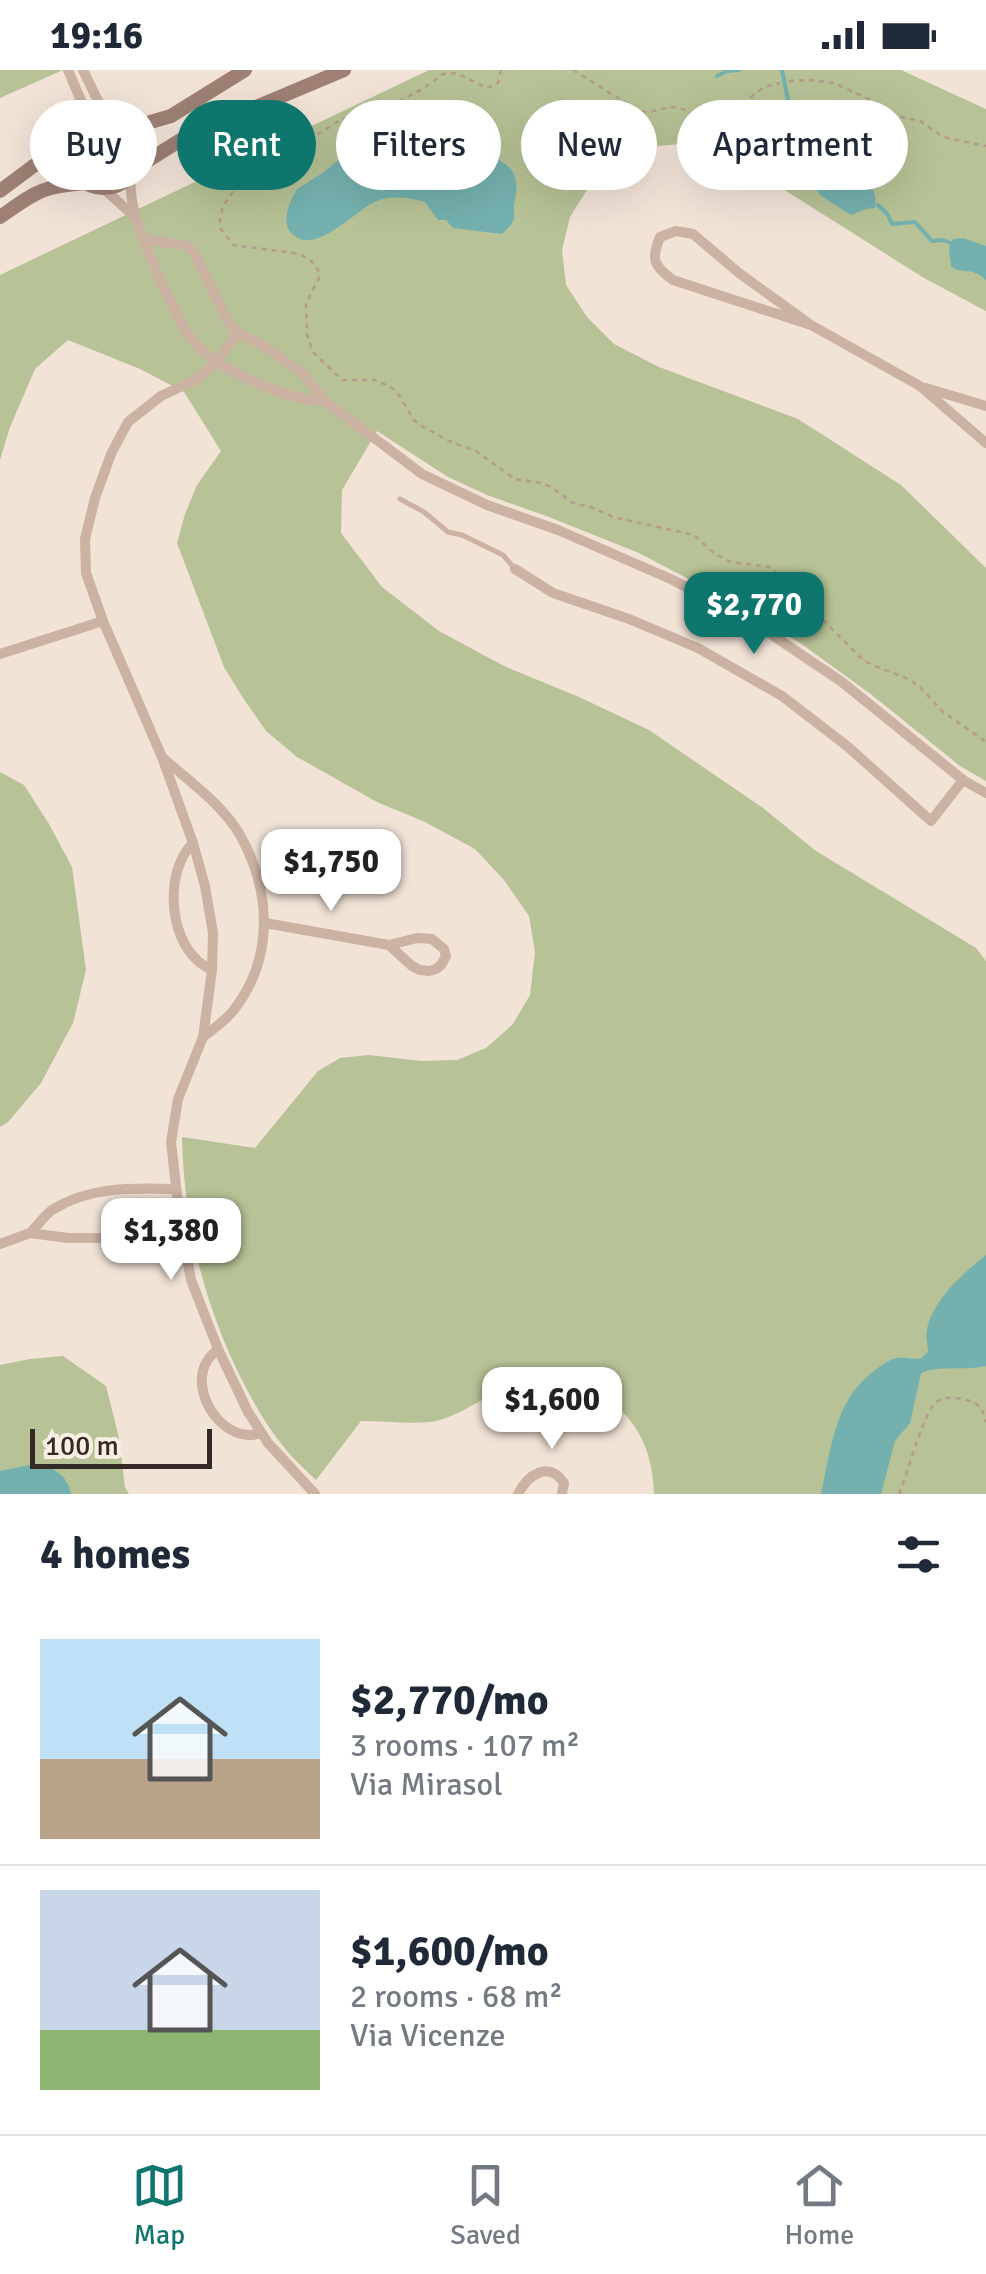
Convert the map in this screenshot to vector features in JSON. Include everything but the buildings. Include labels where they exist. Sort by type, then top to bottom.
[{"type":"main road","points":[[157,120],[245,70]]},
{"type":"main road","points":[[157,156],[186,136],[344,70]]},
{"type":"main road","points":[[0,191],[30,168]]},
{"type":"main road","points":[[0,218],[40,190]]},
{"type":"street","points":[[68,70],[81,100]]},
{"type":"street","points":[[83,70],[98,100]]},
{"type":"street","points":[[105,190],[136,218]]},
{"type":"street","points":[[134,190],[136,218],[144,239],[174,308],[197,346],[233,371],[272,389],[310,402],[324,402]]},
{"type":"street","points":[[811,325],[672,280],[658,270],[653,254],[660,237],[676,231],[692,234],[739,274],[811,325],[920,386],[986,443]]},
{"type":"street","points":[[144,239],[188,246],[228,322],[238,333],[262,344],[301,372],[324,402],[422,474],[486,505],[558,530],[674,580],[762,629],[842,682],[963,780],[986,792]]},
{"type":"street","points":[[238,333],[218,360],[197,379],[161,396],[128,422],[111,454],[96,498],[86,539],[86,573],[193,843],[213,932],[204,1037],[178,1099],[171,1142],[191,1280],[248,1412],[268,1443],[315,1494]]},
{"type":"street","points":[[920,386],[986,406]]},
{"type":"street","points":[[515,569],[553,593],[698,648],[782,696],[847,746],[931,821],[963,780]]},
{"type":"street","points":[[1,652],[103,620]]},
{"type":"street","points":[[162,757],[212,802],[239,833],[265,908],[260,959],[248,990],[230,1015],[204,1037]]},
{"type":"street","points":[[193,843],[182,853],[175,879],[174,912],[196,960],[212,970]]},
{"type":"street","points":[[265,923],[389,945],[432,938],[446,956],[436,969],[420,970],[389,945]]},
{"type":"street","points":[[0,1244],[30,1233],[50,1212],[82,1196],[123,1188],[176,1189]]},
{"type":"street","points":[[30,1233],[103,1238],[179,1213]]},
{"type":"street","points":[[218,1349],[206,1362],[203,1375],[208,1403],[221,1423],[233,1432],[261,1432]]},
{"type":"street","points":[[518,1494],[533,1475],[552,1472],[564,1483],[562,1494]]},
{"type":"lane","points":[[400,499],[448,532],[503,555],[515,569]]},
{"type":"path","points":[[501,70],[498,83],[488,88],[456,73],[443,74],[371,117],[342,119],[318,134],[288,142],[244,176],[223,206],[221,229],[233,245],[294,253],[313,262],[320,276],[306,303],[309,345],[342,380],[374,380],[389,386],[414,420],[451,442],[476,451],[515,479],[541,483],[573,503],[613,517],[694,534],[715,554],[731,562],[770,568],[862,659],[919,686],[942,711],[986,742]]},
{"type":"path","points":[[573,70],[639,112],[676,107],[708,121],[722,120],[758,90],[780,83]]},
{"type":"path","points":[[790,81],[834,84],[871,100],[892,115],[920,121],[943,137],[986,146]]},
{"type":"path","points":[[899,1494],[927,1418],[937,1402],[957,1398],[976,1404],[982,1408],[986,1422]]},
{"type":"green space","points":[[0,70],[63,70],[0,98]]},
{"type":"green space","points":[[429,70],[901,70],[986,109],[986,311],[924,278],[785,190],[908,190],[908,100],[677,100],[677,144],[657,146],[657,100],[521,100],[521,190],[587,190],[570,217],[562,250],[566,285],[587,317],[614,344],[659,367],[798,419],[901,485],[986,568],[986,781],[960,766],[800,643],[726,599],[639,553],[448,477],[377,431],[342,490],[341,533],[382,587],[439,631],[504,666],[649,730],[763,808],[816,851],[976,948],[986,961],[986,1494],[654,1494],[641,1437],[626,1416],[607,1399],[584,1388],[558,1383],[530,1384],[500,1392],[430,1422],[361,1421],[316,1480],[270,1428],[236,1368],[213,1312],[197,1256],[186,1198],[182,1137],[255,1148],[318,1071],[340,1058],[369,1055],[457,1060],[486,1048],[513,1024],[530,995],[535,952],[529,916],[504,880],[475,849],[377,802],[297,757],[266,731],[243,698],[224,667],[177,543],[197,485],[221,451],[184,392],[68,340],[35,369],[0,460],[0,275],[178,190],[316,190],[316,124],[336,114],[336,190],[501,190],[501,100],[366,100]]},
{"type":"green space","points":[[0,772],[24,785],[72,867],[86,970],[73,1023],[41,1083],[0,1127]]},
{"type":"green space","points":[[63,1356],[106,1386],[129,1494],[0,1494],[0,1365]]},
{"type":"water","points":[[336,162],[336,190],[501,190],[501,162],[513,173],[516,185],[514,218],[502,234],[453,228],[446,220],[438,220],[425,202],[383,199],[324,236],[302,239],[288,229],[289,205],[296,190],[316,190],[316,177]]},
{"type":"water","points":[[817,190],[873,190],[875,208],[851,215]]},
{"type":"water","points":[[963,238],[986,246],[986,280],[951,266],[949,247],[953,239]]},
{"type":"water","points":[[986,1255],[986,1366],[921,1373],[910,1423],[895,1441],[881,1494],[821,1494],[836,1429],[849,1399],[886,1362],[897,1358],[920,1359],[928,1352],[927,1329],[936,1307],[959,1278]]},
{"type":"water","points":[[34,1464],[58,1473],[71,1494],[0,1494],[0,1471]]},
{"type":"waterway","points":[[717,76],[739,70]]},
{"type":"waterway","points":[[782,70],[788,100]]},
{"type":"waterway","points":[[878,205],[892,224],[915,222],[932,241],[951,243]]}]
